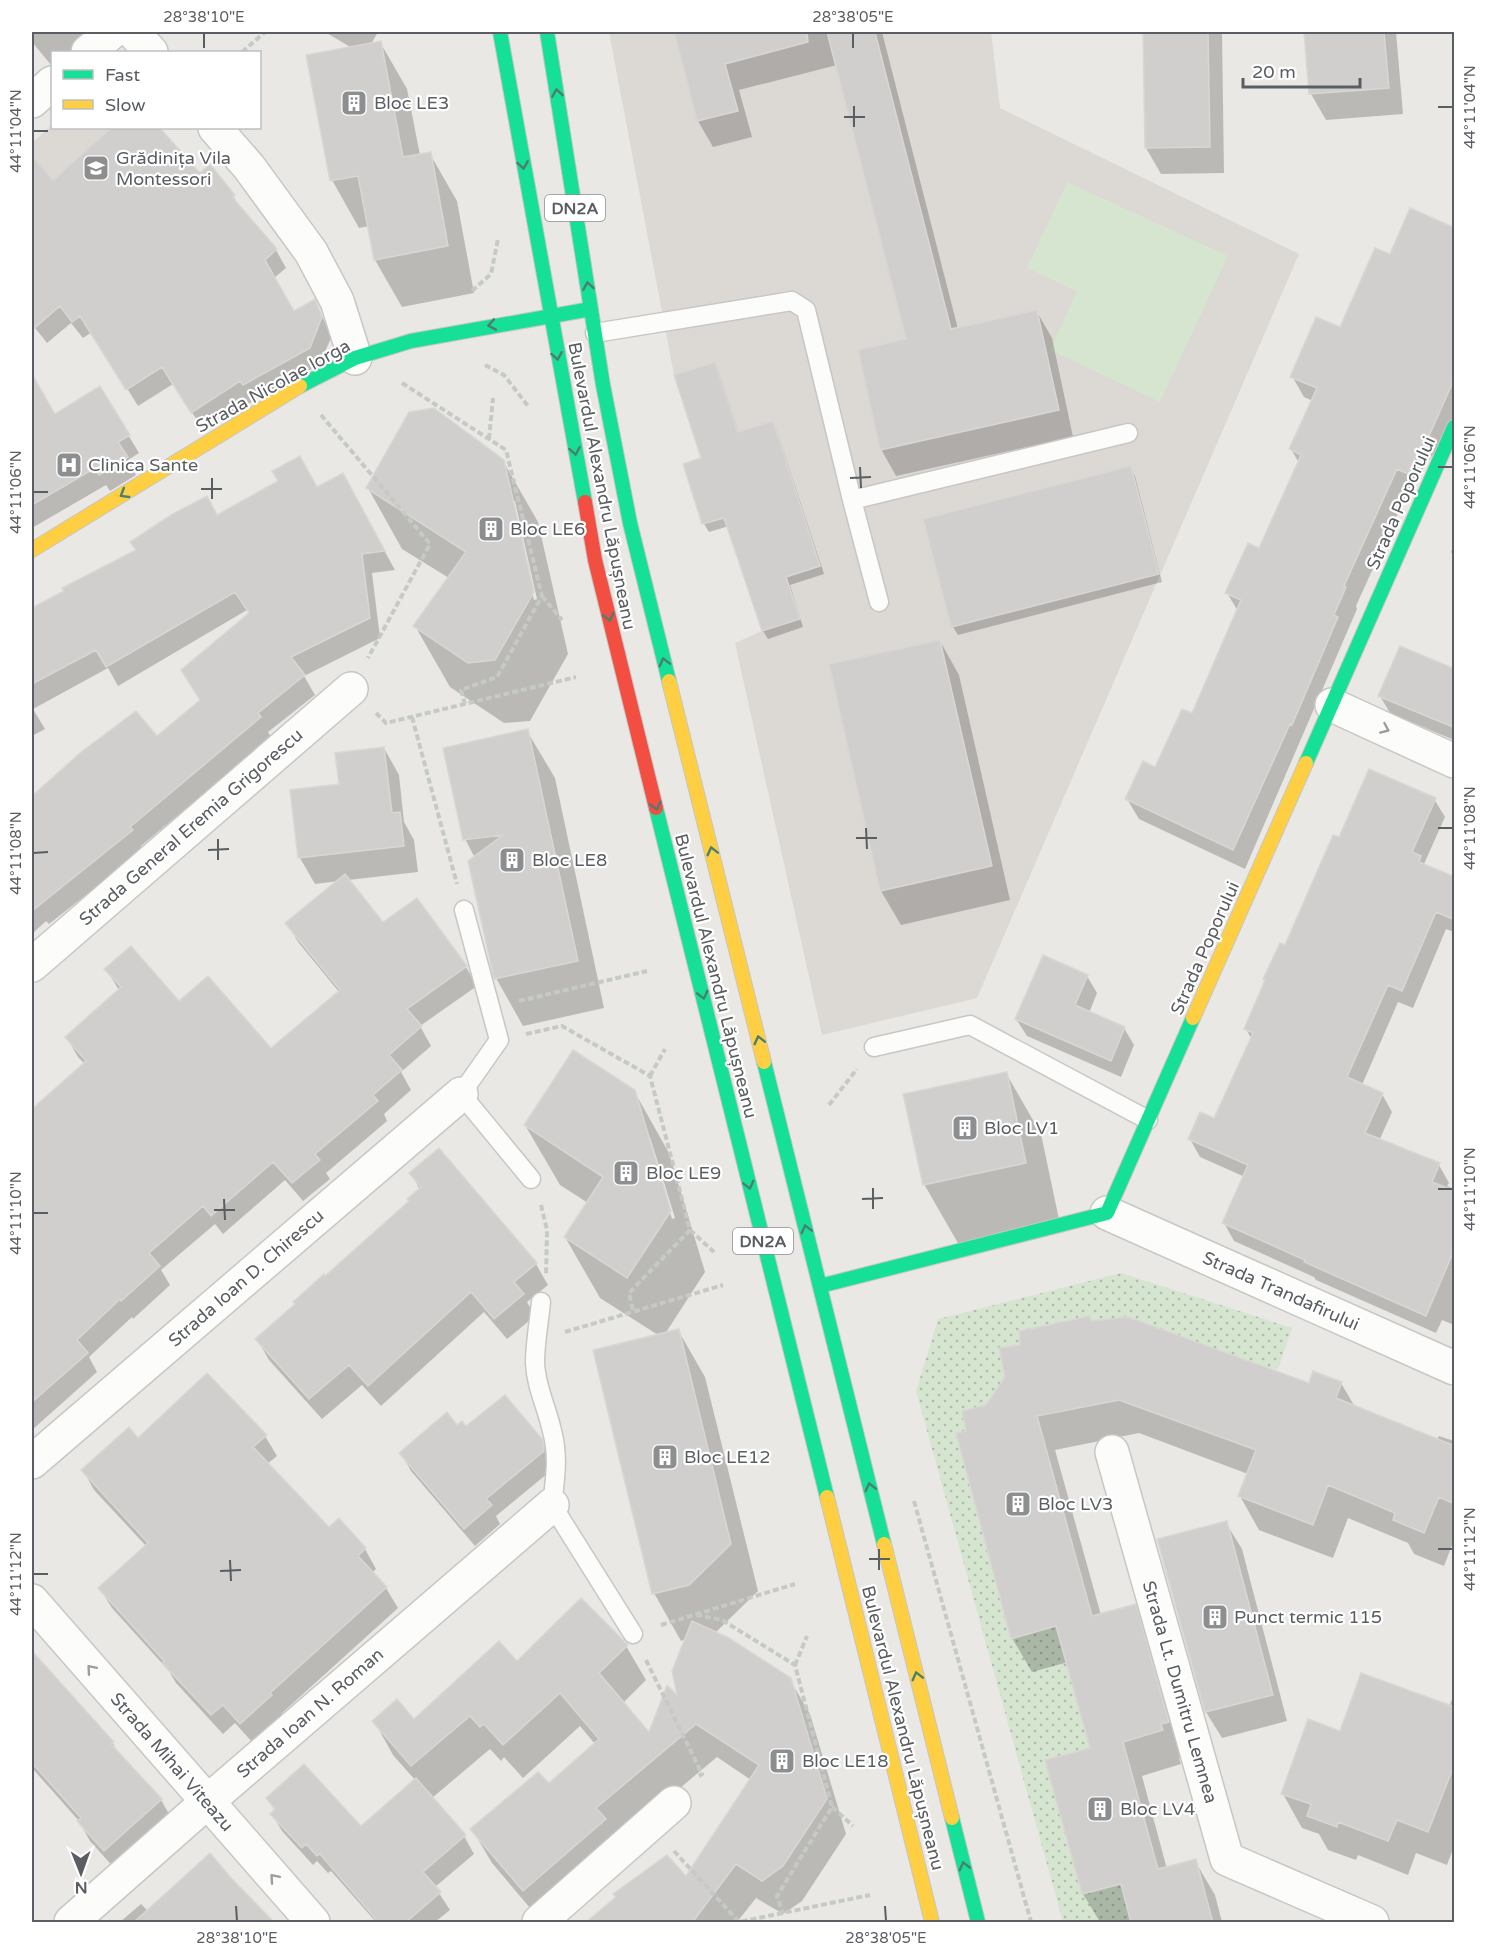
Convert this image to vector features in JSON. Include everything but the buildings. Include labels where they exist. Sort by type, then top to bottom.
[{"type":"main road","name":"Bulevardul Alexandru Lăpușneanu","points":[[500,32],[595,560],[932,1923]]},
{"type":"main road","name":"Bulevardul Alexandru Lăpușneanu","points":[[547,32],[603,385],[630,523],[978,1923]]},
{"type":"main road","name":"Strada Nicolae Iorga","points":[[32,550],[303,385],[355,358],[411,341],[591,309]]},
{"type":"main road","name":"Strada Poporului","points":[[1107,1213],[1455,427]]},
{"type":"main road","points":[[820,1286],[1107,1213]]},
{"type":"street","points":[[89,51],[112,32]]},
{"type":"street","points":[[133,32],[150,51]]},
{"type":"street","points":[[32,101],[51,84]]},
{"type":"street","points":[[215,129],[249,168],[311,252],[336,301],[355,358]]},
{"type":"street","name":"Strada General Eremia Grigorescu","points":[[32,965],[351,689]]},
{"type":"street","points":[[1332,705],[1455,760]]},
{"type":"street","name":"Strada Ioan D. Chirescu","points":[[32,1462],[461,1094]]},
{"type":"street","name":"Strada Trandafirului","points":[[1107,1213],[1455,1368]]},
{"type":"street","name":"Strada Lt. Dumitru Lemnea","points":[[1112,1452],[1227,1859],[1370,1922]]},
{"type":"street","name":"Strada Ioan N. Roman","points":[[71,1923],[207,1802],[552,1505]]},
{"type":"street","name":"Strada Mihai Viteazu","points":[[32,1601],[313,1923]]},
{"type":"street","points":[[539,1923],[674,1803]]},
{"type":"lane","points":[[595,333],[792,302],[806,310],[879,602]]},
{"type":"lane","points":[[852,500],[1128,433]]},
{"type":"lane","points":[[464,910],[499,1040],[461,1094],[531,1179]]},
{"type":"lane","points":[[874,1047],[970,1026],[1148,1120]]},
{"type":"lane","points":[[541,1302],[535,1364],[556,1452],[552,1505],[633,1634]]},
{"type":"path","points":[[243,51],[265,32]]},
{"type":"path","points":[[469,294],[491,274],[498,239],[496,228]]},
{"type":"path","points":[[399,381],[506,450],[542,596],[562,620]]},
{"type":"path","points":[[489,439],[493,398]]},
{"type":"path","points":[[318,412],[429,544],[351,689],[386,723],[576,677]]},
{"type":"path","points":[[525,529],[539,526]]},
{"type":"path","points":[[465,704],[462,690],[497,677],[542,596]]},
{"type":"path","points":[[412,717],[464,910]]},
{"type":"path","points":[[490,1008],[647,971]]},
{"type":"path","points":[[499,1040],[562,1026],[650,1076]]},
{"type":"path","points":[[829,1105],[874,1047]]},
{"type":"path","points":[[665,1049],[650,1076],[690,1230],[714,1252]]},
{"type":"path","points":[[531,1179],[541,1203],[547,1230],[547,1270],[541,1302]]},
{"type":"path","points":[[633,1311],[629,1293],[690,1230]]},
{"type":"path","points":[[536,1341],[723,1285]]},
{"type":"path","points":[[913,1498],[1031,1923]]},
{"type":"path","points":[[674,1803],[702,1774],[633,1634],[795,1584]]},
{"type":"path","points":[[696,1615],[722,1620],[795,1665]]},
{"type":"path","points":[[807,1636],[795,1665],[832,1807],[853,1826]]},
{"type":"path","points":[[783,1913],[777,1896],[832,1807]]},
{"type":"path","points":[[650,1824],[739,1922],[870,1895]]},
{"type":"shaded area","points":[[609,32],[991,32],[1000,108],[1299,254],[977,998],[822,1035],[735,643],[762,631],[800,619],[786,577],[820,565],[773,421],[738,432],[714,362],[674,375]]},
{"type":"shaded area","name":"Grădinița Vila Montessori","points":[[51,126],[51,129],[161,129],[175,145],[89,221],[32,156],[32,143]]},
{"type":"green space","points":[[1067,182],[1228,256],[1160,402],[1050,350],[1077,291],[1027,268]]},
{"type":"green space","points":[[1121,1273],[1292,1328],[1278,1369],[1267,1368],[1150,1325],[1118,1318],[1091,1321],[1090,1316],[1020,1345],[1000,1348],[1005,1377],[986,1405],[962,1411],[966,1431],[1056,1626],[1090,1748],[1046,1760],[1082,1894],[1121,1884],[1131,1922],[1063,1922],[916,1391],[938,1319]]},
{"type":"traffic: fast","points":[[500,32],[585,502]]},
{"type":"traffic: fast","points":[[547,32],[603,385],[630,523],[669,681]]},
{"type":"traffic: fast","points":[[300,386],[355,358],[411,341],[591,309]]},
{"type":"traffic: fast","points":[[1306,763],[1454,427]]},
{"type":"traffic: fast","points":[[656,808],[827,1497]]},
{"type":"traffic: fast","points":[[820,1286],[1107,1213],[1193,1018]]},
{"type":"traffic: fast","points":[[764,1062],[884,1544]]},
{"type":"traffic: fast","points":[[952,1818],[978,1922]]},
{"type":"traffic: slow","points":[[32,550],[300,386]]},
{"type":"traffic: slow","points":[[669,681],[764,1062]]},
{"type":"traffic: slow","points":[[1193,1018],[1306,763]]},
{"type":"traffic: slow","points":[[827,1497],[932,1922]]},
{"type":"traffic: slow","points":[[884,1544],[952,1818]]},
{"type":"traffic: jam","points":[[585,502],[595,560],[656,808]]},
{"type":"place","name":"Bloc LE3","points":[[354,103]]},
{"type":"place","name":"Grădinița Vila Montessori","points":[[96,168]]},
{"type":"place","name":"Clinica Sante","points":[[69,465]]},
{"type":"place","name":"Bloc LE6","points":[[491,529]]},
{"type":"place","name":"Bloc LE8","points":[[512,860]]},
{"type":"place","name":"Bloc LV1","points":[[965,1128]]},
{"type":"place","name":"Bloc LE9","points":[[626,1173]]},
{"type":"place","name":"Bloc LE12","points":[[665,1457]]},
{"type":"place","name":"Bloc LV3","points":[[1018,1504]]},
{"type":"place","name":"Punct termic 115","points":[[1215,1617]]},
{"type":"place","name":"Bloc LE18","points":[[782,1761]]},
{"type":"place","name":"Bloc LV4","points":[[1100,1809]]}]
